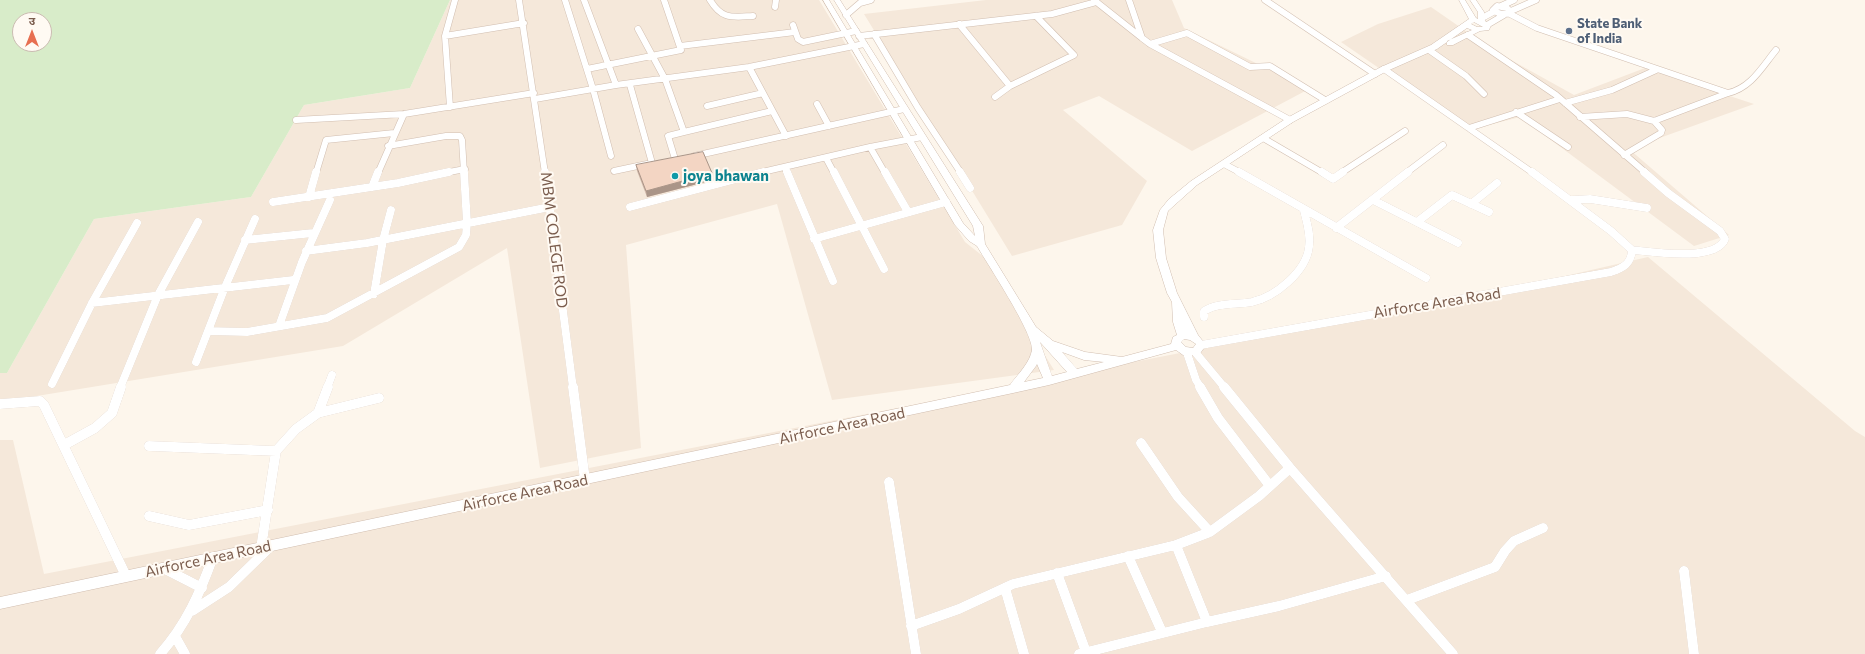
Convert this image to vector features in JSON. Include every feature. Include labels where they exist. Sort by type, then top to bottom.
[{"type":"street","points":[[450,107],[445,36],[447,24],[455,0]]},
{"type":"street","name":"MBM COLEGE ROD","points":[[519,0],[524,23],[550,206],[585,480]]},
{"type":"street","points":[[565,0],[587,68],[611,156]]},
{"type":"street","points":[[584,0],[616,85]]},
{"type":"street","points":[[587,68],[681,50],[664,0]]},
{"type":"street","points":[[710,0],[716,11],[720,14],[730,16],[753,16]]},
{"type":"street","points":[[775,7],[776,0]]},
{"type":"street","points":[[826,0],[960,225],[972,239],[980,244]]},
{"type":"street","points":[[837,0],[978,226],[980,244],[1032,330],[1049,381]]},
{"type":"street","points":[[850,0],[854,7]]},
{"type":"street","points":[[846,15],[860,3],[871,0]]},
{"type":"street","points":[[1129,0],[1142,38]]},
{"type":"street","points":[[1265,0],[1375,74]]},
{"type":"street","points":[[1462,0],[1470,22],[1479,29]]},
{"type":"street","points":[[1270,486],[1218,418],[1196,380],[1194,347],[1188,322],[1176,302],[1161,258],[1158,242],[1160,222],[1164,210],[1172,201],[1194,184],[1290,120],[1384,69],[1432,48],[1453,42],[1479,29],[1485,29],[1484,21],[1473,0]]},
{"type":"street","points":[[1484,21],[1495,11],[1493,10],[1495,7],[1514,0]]},
{"type":"street","points":[[1432,48],[1470,22],[1484,21],[1508,13],[1536,0]]},
{"type":"street","points":[[794,24],[798,39],[803,42],[846,34],[874,34],[1052,14],[1095,1],[1150,44],[1290,120]]},
{"type":"street","points":[[1501,6],[1508,13],[1536,28],[1656,70],[1728,93],[1734,93],[1744,88],[1776,50]]},
{"type":"street","points":[[1495,11],[1508,13]]},
{"type":"street","points":[[995,96],[1010,86],[1074,55],[1036,16]]},
{"type":"street","points":[[445,36],[524,23]]},
{"type":"street","points":[[959,24],[1010,86]]},
{"type":"street","points":[[638,29],[665,79],[684,132]]},
{"type":"street","points":[[680,46],[796,32]]},
{"type":"street","points":[[1150,44],[1187,33],[1250,67],[1264,65],[1270,66],[1326,100]]},
{"type":"street","points":[[874,34],[918,108],[970,188]]},
{"type":"street","points":[[1384,69],[1570,200],[1611,231],[1632,250],[1670,254],[1709,252],[1723,244],[1725,239],[1720,231],[1668,193],[1563,101],[1468,35]]},
{"type":"street","points":[[296,120],[404,114],[616,85],[630,85],[749,67],[864,44]]},
{"type":"street","points":[[1432,48],[1466,76],[1484,94]]},
{"type":"street","points":[[749,67],[786,136]]},
{"type":"street","points":[[1469,128],[1516,112],[1563,101],[1590,97],[1623,87],[1656,70]]},
{"type":"street","points":[[630,85],[652,163]]},
{"type":"street","points":[[707,106],[763,93]]},
{"type":"street","points":[[1654,122],[1728,93]]},
{"type":"street","points":[[817,104],[829,126]]},
{"type":"street","points":[[690,157],[892,112],[903,107],[918,108]]},
{"type":"street","points":[[675,159],[668,136],[772,111]]},
{"type":"street","points":[[1516,112],[1568,147]]},
{"type":"street","points":[[372,187],[388,146],[404,114]]},
{"type":"street","points":[[1580,117],[1636,115],[1654,122],[1662,130],[1660,133],[1624,155]]},
{"type":"street","points":[[1263,138],[1333,179],[1404,131]]},
{"type":"street","points":[[309,197],[326,140],[333,138],[394,133]]},
{"type":"street","points":[[208,331],[247,332],[327,318],[459,247],[466,235],[467,224],[464,144],[460,136],[446,136],[388,146]]},
{"type":"street","points":[[630,207],[870,147],[922,137]]},
{"type":"street","points":[[1336,228],[1444,145]]},
{"type":"street","points":[[870,147],[908,212]]},
{"type":"street","points":[[668,161],[683,158]]},
{"type":"street","points":[[826,158],[884,269]]},
{"type":"street","points":[[614,171],[660,162]]},
{"type":"street","points":[[1224,164],[1304,211],[1426,278]]},
{"type":"street","points":[[784,168],[833,281]]},
{"type":"street","points":[[273,202],[372,187],[465,169]]},
{"type":"street","points":[[1471,204],[1497,184]]},
{"type":"street","points":[[1417,222],[1452,194],[1489,212]]},
{"type":"street","points":[[1570,200],[1590,199],[1647,208]]},
{"type":"street","points":[[279,326],[293,280],[313,233],[330,200]]},
{"type":"street","points":[[1373,200],[1458,243]]},
{"type":"street","points":[[814,239],[946,202]]},
{"type":"street","points":[[306,251],[383,240],[550,206]]},
{"type":"street","points":[[374,294],[383,240],[391,210]]},
{"type":"street","points":[[1204,317],[1204,311],[1211,307],[1254,302],[1264,299],[1294,275],[1309,253],[1310,242],[1304,211]]},
{"type":"street","points":[[196,362],[225,288],[255,219]]},
{"type":"street","points":[[64,445],[95,428],[112,413],[127,370],[158,295],[198,222]]},
{"type":"street","points":[[52,384],[92,302],[137,223]]},
{"type":"street","points":[[245,240],[313,233]]},
{"type":"street","name":"Airforce Area Road","points":[[1194,347],[1264,332],[1477,297],[1611,272],[1623,268],[1629,264],[1632,258],[1632,250]]},
{"type":"street","points":[[92,302],[293,280]]},
{"type":"street","points":[[1176,302],[1180,341]]},
{"type":"street","points":[[1032,330],[1049,344],[1076,374]]},
{"type":"street","points":[[1180,341],[1194,347],[1290,468],[1453,654]]},
{"type":"street","points":[[1180,341],[1194,347]]},
{"type":"street","name":"Airforce Area Road","points":[[0,603],[1013,389],[1076,374],[1180,341]]},
{"type":"street","points":[[1049,344],[1084,356],[1124,360]]},
{"type":"street","points":[[1013,389],[1029,368],[1037,348]]},
{"type":"street","points":[[318,414],[332,375]]},
{"type":"street","points":[[192,611],[229,587],[266,547],[268,510],[276,451],[296,429],[318,414],[379,398]]},
{"type":"street","points":[[0,404],[40,401],[44,405],[126,576]]},
{"type":"street","points":[[1141,443],[1178,497],[1210,532]]},
{"type":"street","points":[[150,446],[276,451]]},
{"type":"street","points":[[911,626],[959,609],[1013,584],[1176,544],[1210,532],[1233,516],[1290,468]]},
{"type":"street","points":[[889,482],[916,654]]},
{"type":"street","points":[[148,516],[189,525],[268,510]]},
{"type":"street","points":[[1407,600],[1495,567],[1503,552],[1515,539],[1543,528]]},
{"type":"street","points":[[1176,544],[1207,622]]},
{"type":"street","points":[[1128,556],[1162,632]]},
{"type":"street","points":[[160,654],[176,638],[192,611],[213,557]]},
{"type":"street","points":[[162,568],[202,588]]},
{"type":"street","points":[[1684,571],[1694,654]]},
{"type":"street","points":[[1057,573],[1083,653],[1162,632],[1279,606],[1386,576]]},
{"type":"street","points":[[1005,588],[1024,654]]},
{"type":"street","points":[[176,638],[185,654]]},
{"type":"shaded area","points":[[450,0],[819,0],[965,242],[984,257],[1054,370],[832,400],[777,204],[626,245],[641,448],[540,468],[507,248],[343,346],[0,402],[0,373],[7,373],[94,219],[251,197],[304,105],[410,88]]},
{"type":"shaded area","points":[[986,0],[1172,0],[1184,28],[1309,89],[1192,151],[1099,96],[1063,110],[1147,181],[1122,225],[1012,256],[864,14]]},
{"type":"shaded area","points":[[1431,7],[1493,50],[1574,95],[1645,68],[1754,104],[1629,149],[1729,235],[1694,246],[1520,117],[1469,130],[1341,42],[1378,24]]},
{"type":"shaded area","points":[[1648,257],[1855,431],[1865,437],[1865,654],[0,654],[0,440],[13,440],[44,574],[1504,290]]},
{"type":"green space","points":[[0,0],[450,0],[410,88],[304,105],[251,197],[94,219],[7,373],[0,373]]},
{"type":"building","name":"joya bhawan","points":[[703,152],[712,173],[646,191],[636,165]]},
{"type":"place","name":"State Bank of India","points":[[1569,31]]},
{"type":"place","name":"joya bhawan","points":[[675,176]]}]
